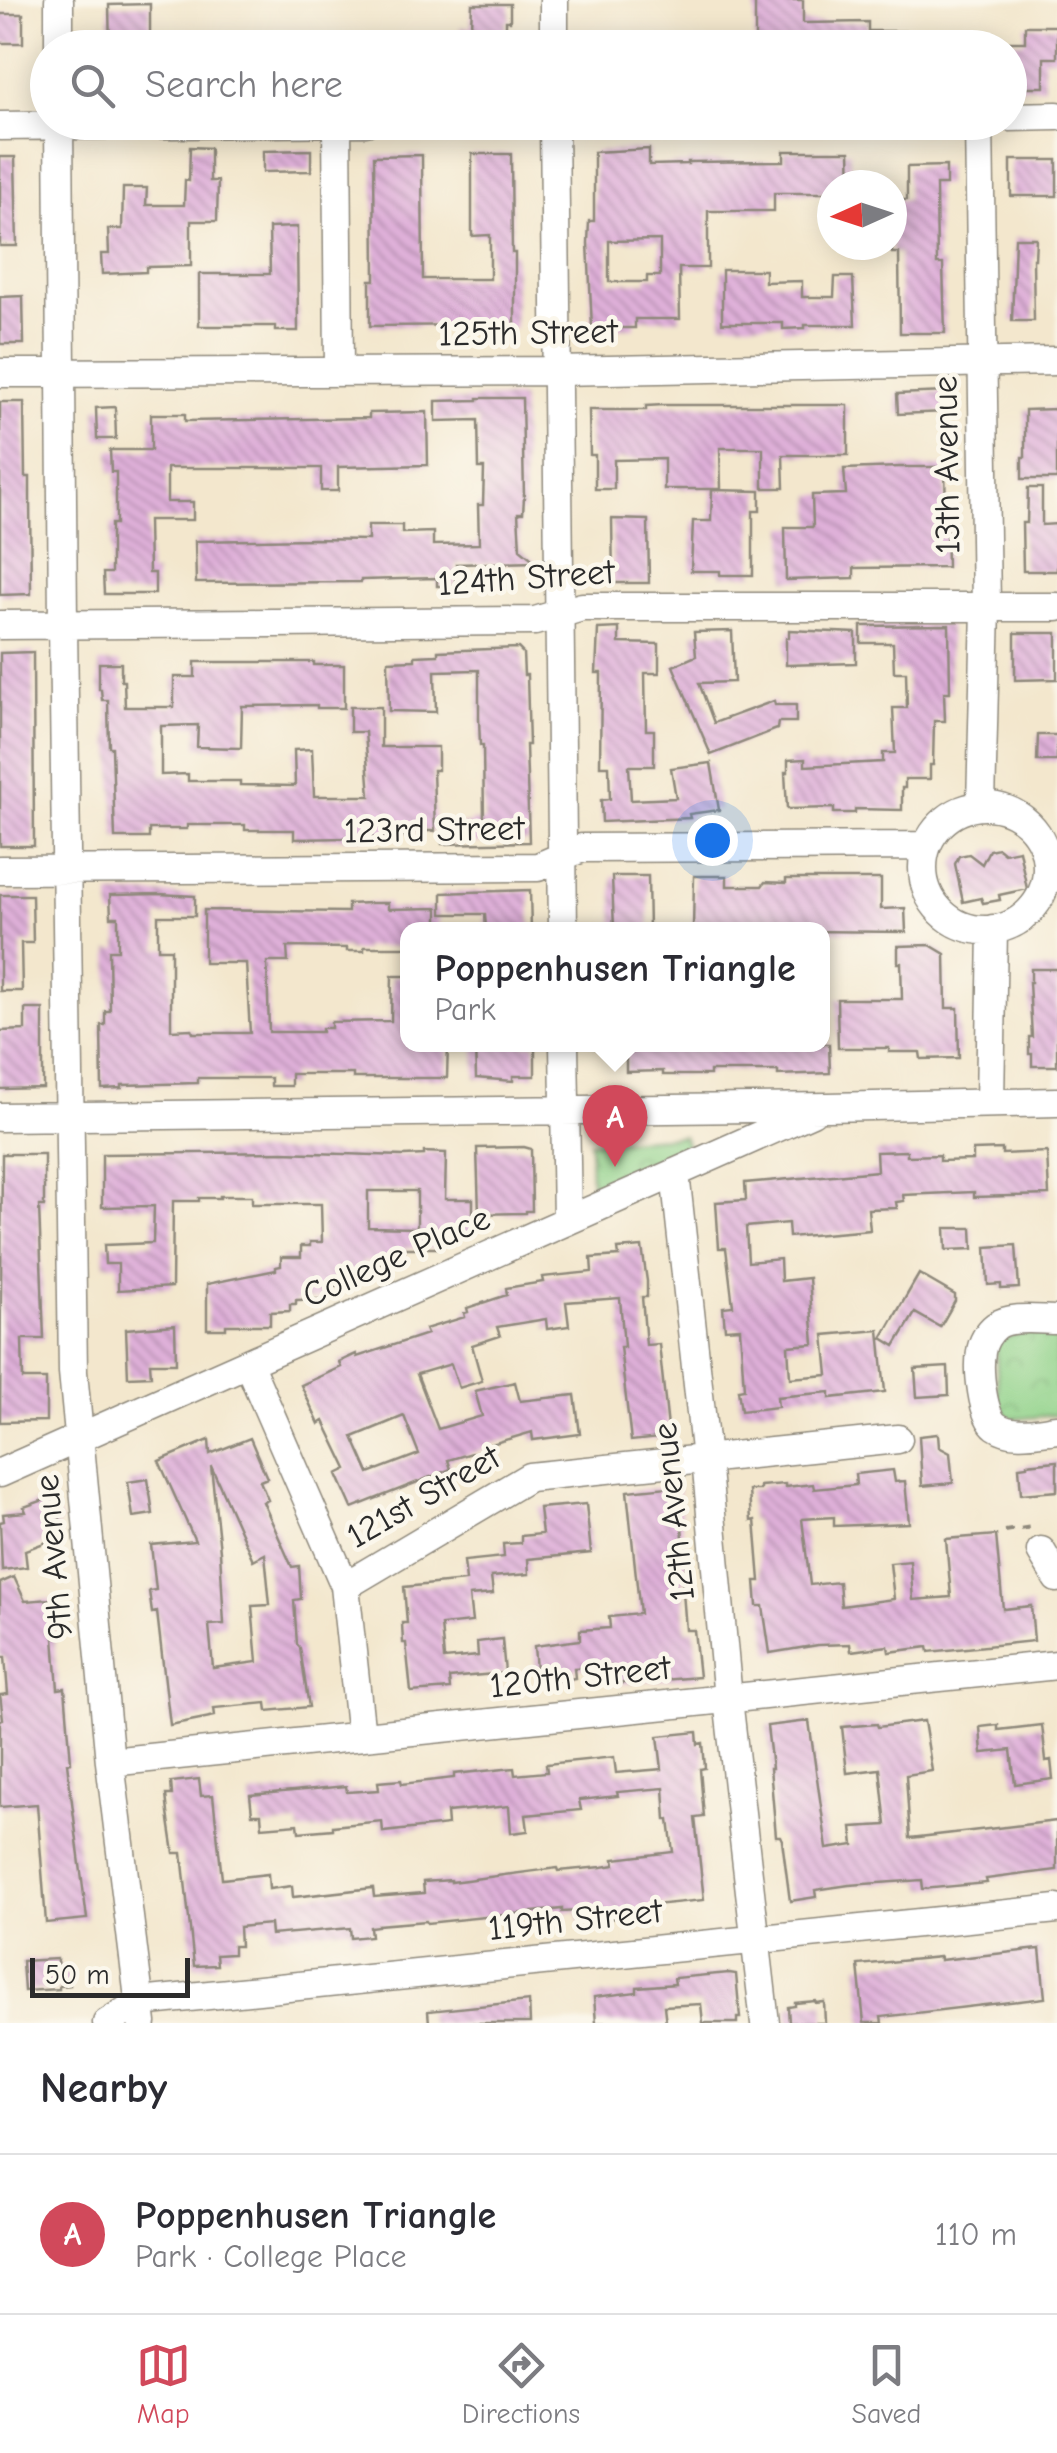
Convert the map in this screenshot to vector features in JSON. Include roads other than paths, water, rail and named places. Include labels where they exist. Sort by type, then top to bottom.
[{"type":"street","points":[[59,0],[59,30]]},
{"type":"street","points":[[554,0],[554,30]]},
{"type":"street","points":[[1027,116],[1057,116]]},
{"type":"street","points":[[0,126],[30,125]]},
{"type":"street","name":"9th Avenue","points":[[60,140],[72,1372],[110,1762],[141,2012]]},
{"type":"street","points":[[337,140],[338,371]]},
{"type":"street","points":[[554,140],[563,922]]},
{"type":"street","name":"13th Avenue","points":[[980,140],[986,608],[981,806]]},
{"type":"street","name":"125th Street","points":[[0,373],[557,371],[1057,361]]},
{"type":"street","name":"124th Street","points":[[0,625],[535,621],[582,607],[1057,606]]},
{"type":"street","points":[[992,805],[1008,809],[1049,843],[1045,850],[1044,887],[1037,903],[1015,923],[993,930],[961,926],[936,907],[923,881],[922,866],[932,834],[945,819],[964,808],[992,805]]},
{"type":"street","name":"123rd Street","points":[[0,870],[538,867],[582,848],[926,846]]},
{"type":"street","points":[[990,1103],[993,930]]},
{"type":"street","points":[[564,1052],[568,1220]]},
{"type":"street","points":[[0,1117],[1057,1102]]},
{"type":"street","name":"College Place","points":[[0,1473],[823,1107]]},
{"type":"street","name":"12th Avenue","points":[[674,1173],[765,2023]]},
{"type":"street","points":[[1057,1320],[1006,1321],[986,1335],[980,1354],[984,1404],[991,1421],[1016,1434],[1057,1429]]},
{"type":"street","points":[[248,1362],[344,1586],[360,1736]]},
{"type":"street","name":"121st Street","points":[[344,1586],[529,1477],[898,1438]]},
{"type":"street","points":[[1042,1551],[1057,1578]]},
{"type":"street","name":"120th Street","points":[[110,1762],[1057,1664]]},
{"type":"street","name":"119th Street","points":[[107,2023],[141,2012],[756,1938],[1057,1908]]},
{"type":"place","name":"Poppenhusen Triangle","points":[[615,1167]]}]
